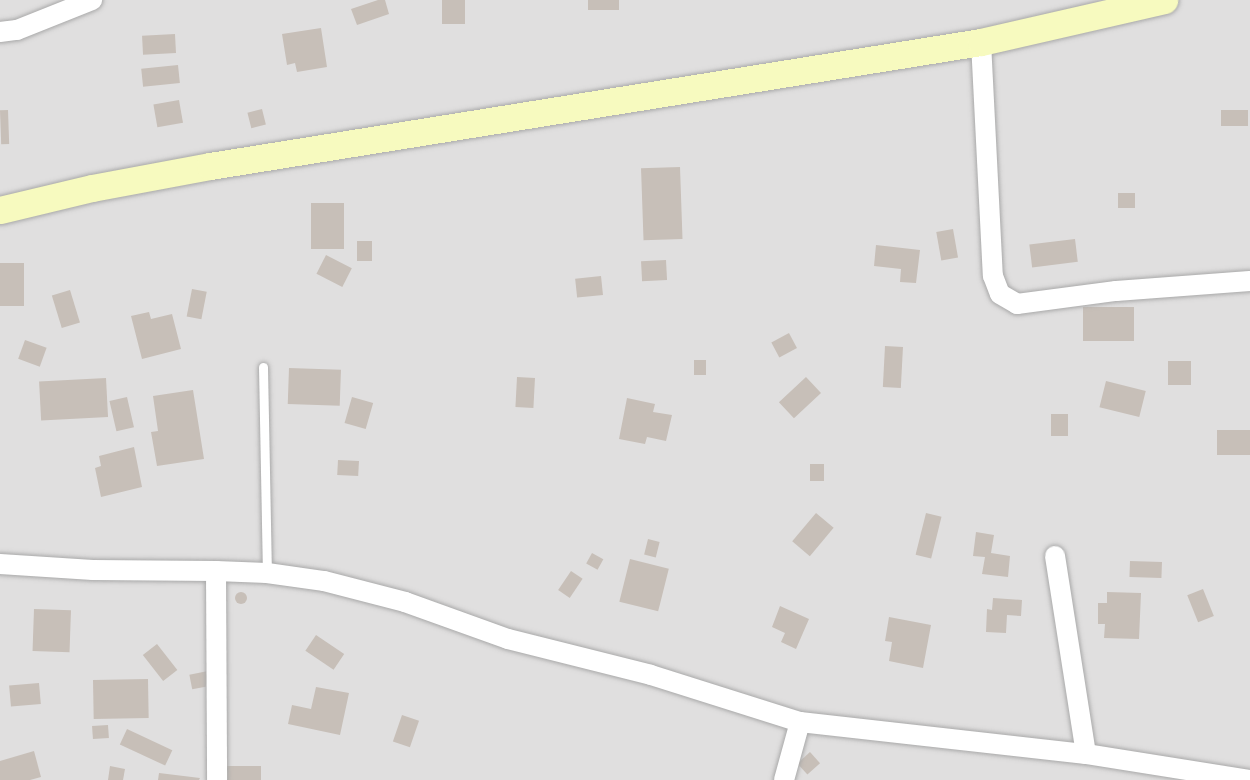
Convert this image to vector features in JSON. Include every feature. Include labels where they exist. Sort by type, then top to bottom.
[{"type":"street","points":[[0,32],[17,30],[93,0]]},
{"type":"street","points":[[0,210],[92,188],[221,164],[981,42],[1164,0]]},
{"type":"street","points":[[981,42],[993,276],[1000,294],[1017,304],[1116,291],[1250,281]]},
{"type":"street","points":[[1055,556],[1086,754]]},
{"type":"street","points":[[0,564],[93,570],[267,573],[362,589],[508,639],[651,675],[800,722],[1086,754],[1250,780]]},
{"type":"street","points":[[216,571],[217,780]]},
{"type":"street","points":[[784,780],[800,722]]},
{"type":"lane","points":[[263,366],[267,573]]},
{"type":"shaded area","points":[[0,0],[1250,0],[1250,780],[0,780]]},
{"type":"building","points":[[385,0],[389,14],[357,25],[351,9]]},
{"type":"building","points":[[442,0],[465,0],[465,24],[442,24]]},
{"type":"building","points":[[588,0],[619,0],[619,10],[588,10]]},
{"type":"building","points":[[321,28],[327,67],[297,72],[295,63],[287,65],[282,34]]},
{"type":"building","points":[[175,34],[176,53],[143,55],[142,36]]},
{"type":"building","points":[[178,65],[180,83],[143,87],[141,69]]},
{"type":"building","points":[[179,100],[183,123],[157,127],[153,105]]},
{"type":"building","points":[[262,109],[266,125],[251,128],[247,113]]},
{"type":"building","points":[[0,110],[8,110],[9,144],[1,144]]},
{"type":"building","points":[[1221,110],[1248,110],[1248,126],[1221,126]]},
{"type":"building","points":[[680,167],[683,239],[644,240],[641,168]]},
{"type":"building","points":[[1118,193],[1135,193],[1135,208],[1118,208]]},
{"type":"building","points":[[311,203],[344,203],[344,249],[311,249]]},
{"type":"building","points":[[953,229],[958,258],[941,261],[936,232]]},
{"type":"building","points":[[1075,239],[1078,262],[1032,267],[1029,245]]},
{"type":"building","points":[[357,241],[372,241],[372,261],[357,261]]},
{"type":"building","points":[[876,245],[920,250],[916,283],[900,282],[901,269],[874,266]]},
{"type":"building","points":[[326,255],[352,268],[342,287],[316,274]]},
{"type":"building","points":[[666,260],[667,280],[642,281],[641,261]]},
{"type":"building","points":[[0,263],[24,263],[24,306],[0,306]]},
{"type":"building","points":[[601,276],[603,295],[577,298],[575,279]]},
{"type":"building","points":[[192,289],[207,292],[201,319],[187,316]]},
{"type":"building","points":[[70,290],[80,323],[62,328],[52,296]]},
{"type":"building","points":[[1083,307],[1134,307],[1134,341],[1083,341]]},
{"type":"building","points":[[149,312],[151,319],[172,314],[181,349],[142,359],[131,316]]},
{"type":"building","points":[[789,333],[797,348],[779,357],[771,342]]},
{"type":"building","points":[[25,340],[47,348],[40,367],[18,359]]},
{"type":"building","points":[[885,346],[903,347],[901,388],[883,387]]},
{"type":"building","points":[[694,360],[706,360],[706,375],[694,375]]},
{"type":"building","points":[[1168,361],[1191,361],[1191,385],[1168,385]]},
{"type":"building","points":[[289,368],[341,370],[340,406],[288,404]]},
{"type":"building","points":[[517,377],[535,378],[533,408],[515,407]]},
{"type":"building","points":[[806,377],[821,393],[794,418],[779,402]]},
{"type":"building","points":[[106,378],[108,417],[41,420],[39,382]]},
{"type":"building","points":[[1106,381],[1146,391],[1139,417],[1099,407]]},
{"type":"building","points":[[193,390],[204,459],[157,466],[151,432],[158,431],[153,396]]},
{"type":"building","points":[[127,397],[134,427],[116,431],[109,401]]},
{"type":"building","points":[[352,397],[373,403],[366,429],[345,423]]},
{"type":"building","points":[[627,398],[655,404],[653,412],[672,415],[666,441],[647,437],[645,444],[619,439]]},
{"type":"building","points":[[1051,414],[1068,414],[1068,436],[1051,436]]},
{"type":"building","points":[[1217,430],[1250,430],[1250,455],[1217,455]]},
{"type":"building","points":[[134,447],[142,487],[101,497],[95,468],[101,466],[99,456]]},
{"type":"building","points":[[338,460],[359,461],[358,476],[337,475]]},
{"type":"building","points":[[810,464],[824,464],[824,481],[810,481]]},
{"type":"building","points":[[816,513],[834,528],[810,556],[792,541]]},
{"type":"building","points":[[926,513],[942,517],[931,559],[916,555]]},
{"type":"building","points":[[976,532],[994,535],[991,553],[1010,556],[1008,577],[982,574],[985,557],[973,556]]},
{"type":"building","points":[[648,539],[660,542],[656,557],[644,555]]},
{"type":"building","points":[[592,553],[603,559],[598,570],[586,563]]},
{"type":"building","points":[[630,559],[669,569],[658,611],[619,602]]},
{"type":"building","points":[[1130,561],[1162,562],[1161,578],[1129,577]]},
{"type":"building","points":[[571,571],[583,579],[570,598],[558,590]]},
{"type":"building","points":[[1203,589],[1214,616],[1198,622],[1187,595]]},
{"type":"building","points":[[243,592],[246,593],[246,603],[239,604],[236,603],[235,596],[236,593]]},
{"type":"building","points":[[1107,592],[1141,593],[1139,639],[1104,638],[1105,624],[1098,624],[1098,603],[1107,603]]},
{"type":"building","points":[[993,598],[1022,600],[1021,616],[1007,615],[1006,633],[986,632],[987,609],[992,610]]},
{"type":"building","points":[[780,606],[809,619],[796,649],[781,642],[785,633],[772,627]]},
{"type":"building","points":[[34,609],[71,610],[70,652],[33,651]]},
{"type":"building","points":[[889,617],[931,625],[923,668],[889,661],[892,642],[885,641]]},
{"type":"building","points":[[316,635],[344,654],[334,670],[305,651]]},
{"type":"building","points":[[157,644],[177,670],[163,681],[143,655]]},
{"type":"building","points":[[208,671],[211,686],[192,689],[189,675]]},
{"type":"building","points":[[148,679],[149,718],[94,719],[93,680]]},
{"type":"building","points":[[39,683],[41,704],[11,707],[9,686]]},
{"type":"building","points":[[316,687],[349,693],[340,735],[288,724],[292,705],[311,709]]},
{"type":"building","points":[[402,715],[419,721],[410,747],[393,741]]},
{"type":"building","points":[[108,725],[109,738],[93,739],[92,726]]},
{"type":"building","points":[[127,729],[172,750],[165,766],[120,744]]},
{"type":"building","points":[[34,751],[41,777],[30,780],[0,780],[0,761]]},
{"type":"building","points":[[810,752],[820,763],[807,775],[797,763]]},
{"type":"building","points":[[110,766],[125,769],[123,780],[108,780]]},
{"type":"building","points":[[226,766],[261,766],[261,780],[226,780]]},
{"type":"building","points":[[159,773],[200,778],[199,780],[158,780]]}]
